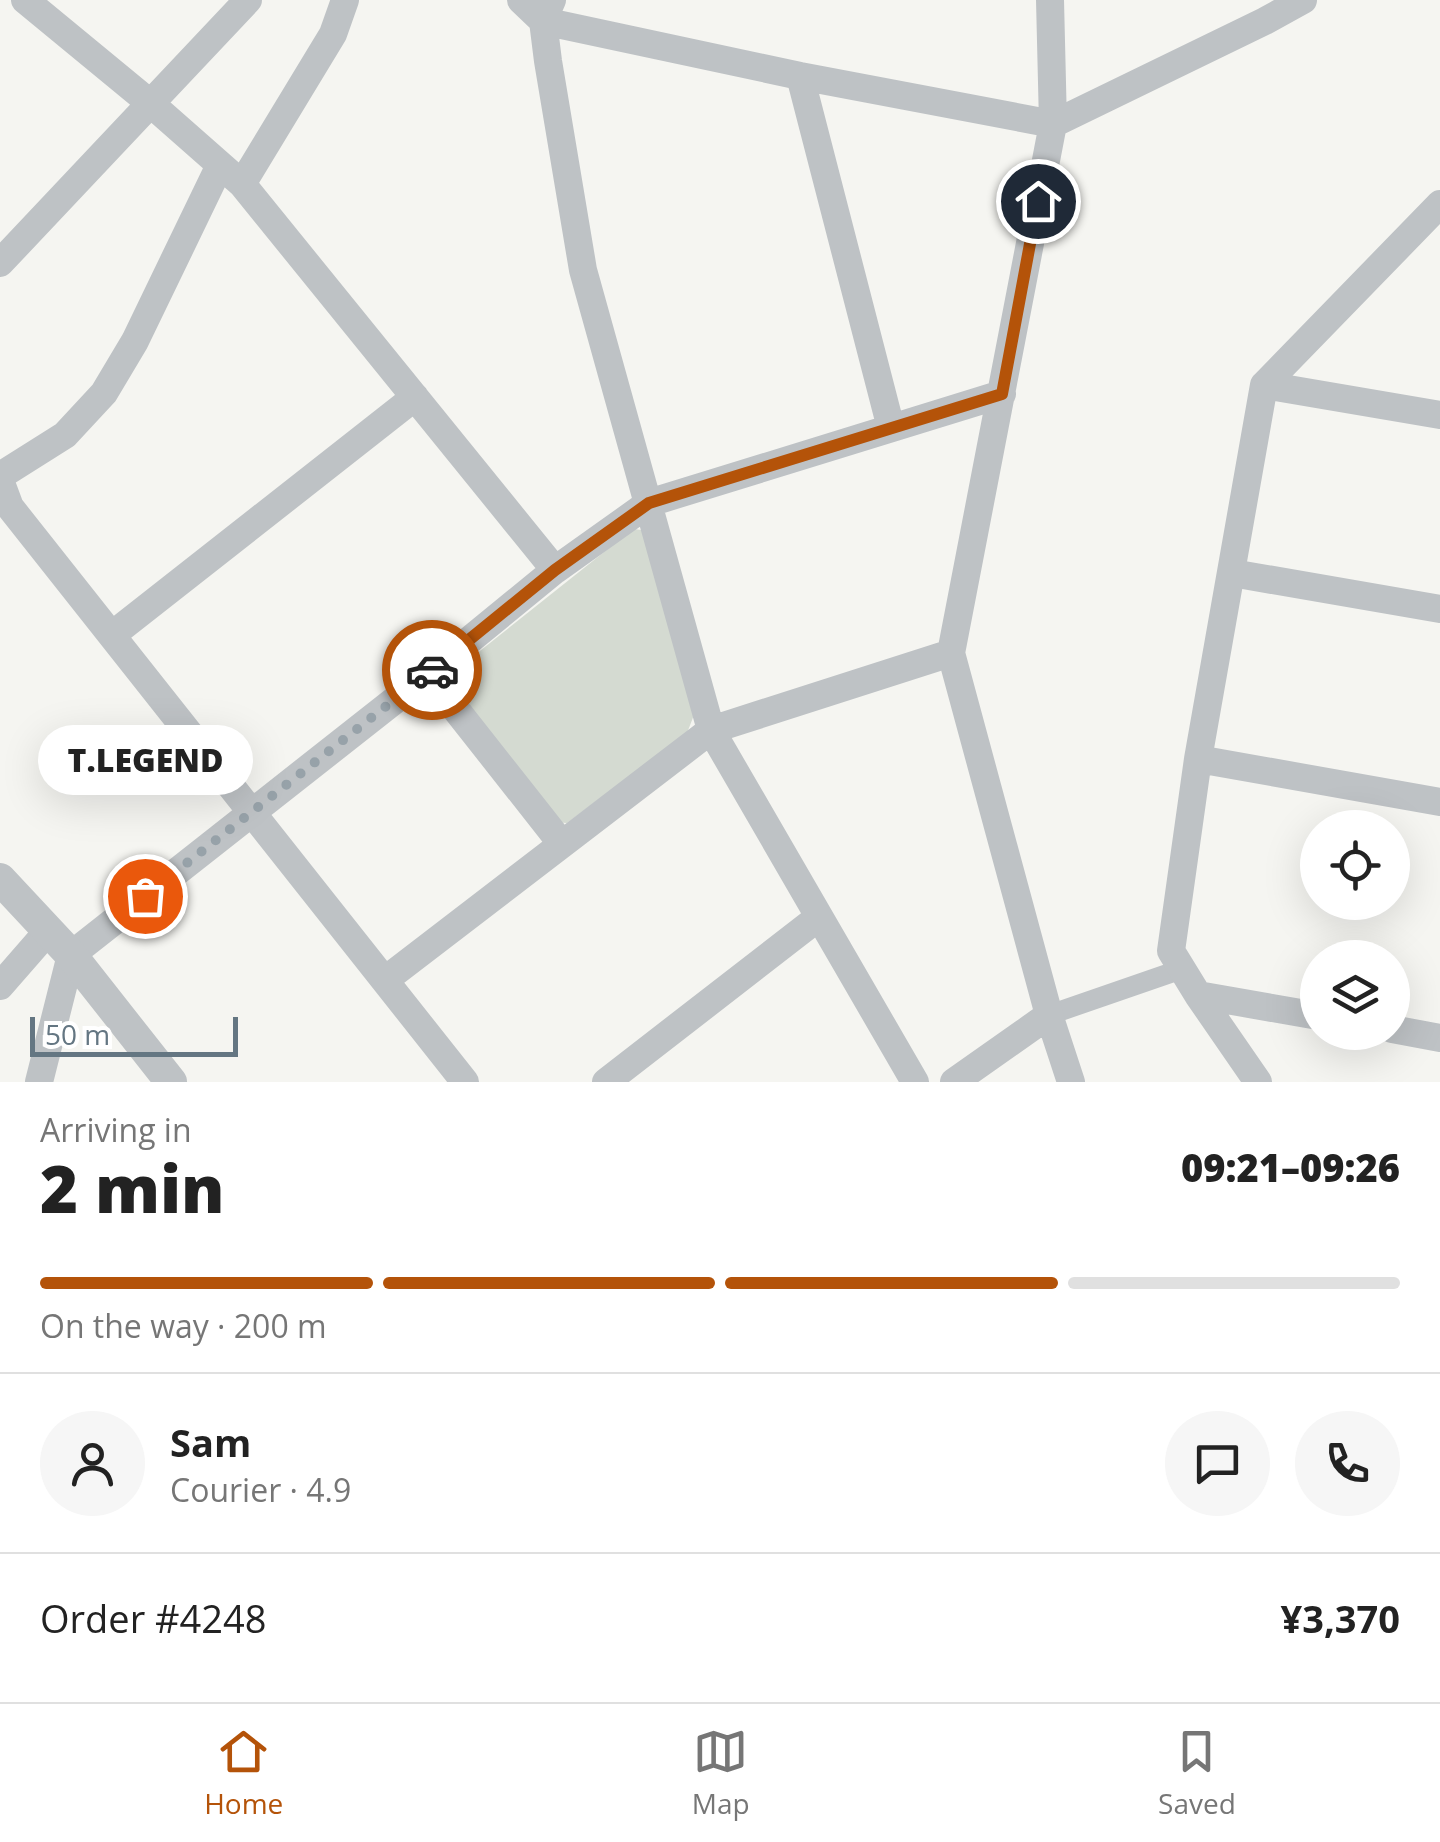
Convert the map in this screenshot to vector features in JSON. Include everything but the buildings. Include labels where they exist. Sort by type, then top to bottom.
[{"type":"street","points":[[25,0],[242,184],[555,570]]},
{"type":"street","points":[[0,263],[248,0]]},
{"type":"street","points":[[242,184],[333,34],[346,0]]},
{"type":"street","points":[[521,0],[800,76],[1054,124],[1303,0]]},
{"type":"street","points":[[1050,0],[1054,124],[952,653],[1049,1015],[1071,1082]]},
{"type":"street","points":[[548,10],[548,61],[583,270],[711,730],[916,1082]]},
{"type":"street","points":[[800,76],[891,428]]},
{"type":"street","points":[[220,164],[135,341],[104,393],[65,434],[0,478],[5,511],[112,635],[465,1082]]},
{"type":"street","points":[[1258,1082],[1172,950],[1198,759],[1264,385],[1438,209]]},
{"type":"street","points":[[1264,385],[1440,415]]},
{"type":"street","points":[[39,1082],[70,955],[555,570],[649,503],[1002,394]]},
{"type":"street","points":[[112,635],[415,397]]},
{"type":"street","points":[[1232,573],[1440,609]]},
{"type":"street","points":[[385,980],[711,730],[952,653]]},
{"type":"street","points":[[428,674],[562,844]]},
{"type":"street","points":[[1198,759],[1440,802]]},
{"type":"street","points":[[0,879],[70,955],[171,1082]]},
{"type":"street","points":[[606,1082],[819,918]]},
{"type":"street","points":[[0,986],[48,931]]},
{"type":"street","points":[[954,1082],[1049,1015],[1182,969]]},
{"type":"street","points":[[1198,995],[1300,1013]]},
{"type":"street","points":[[1410,1033],[1440,1038]]},
{"type":"shaded area","points":[[633,529],[642,530],[694,715],[687,733],[567,823],[551,822],[450,689],[451,674]]},
{"type":"way so far","points":[[145,896],[432,670]]},
{"type":"place","name":"T.LEGEND","points":[[145,896]]},
{"type":"route","points":[[432,670],[555,570],[649,503],[1002,394],[1038,201]]}]
